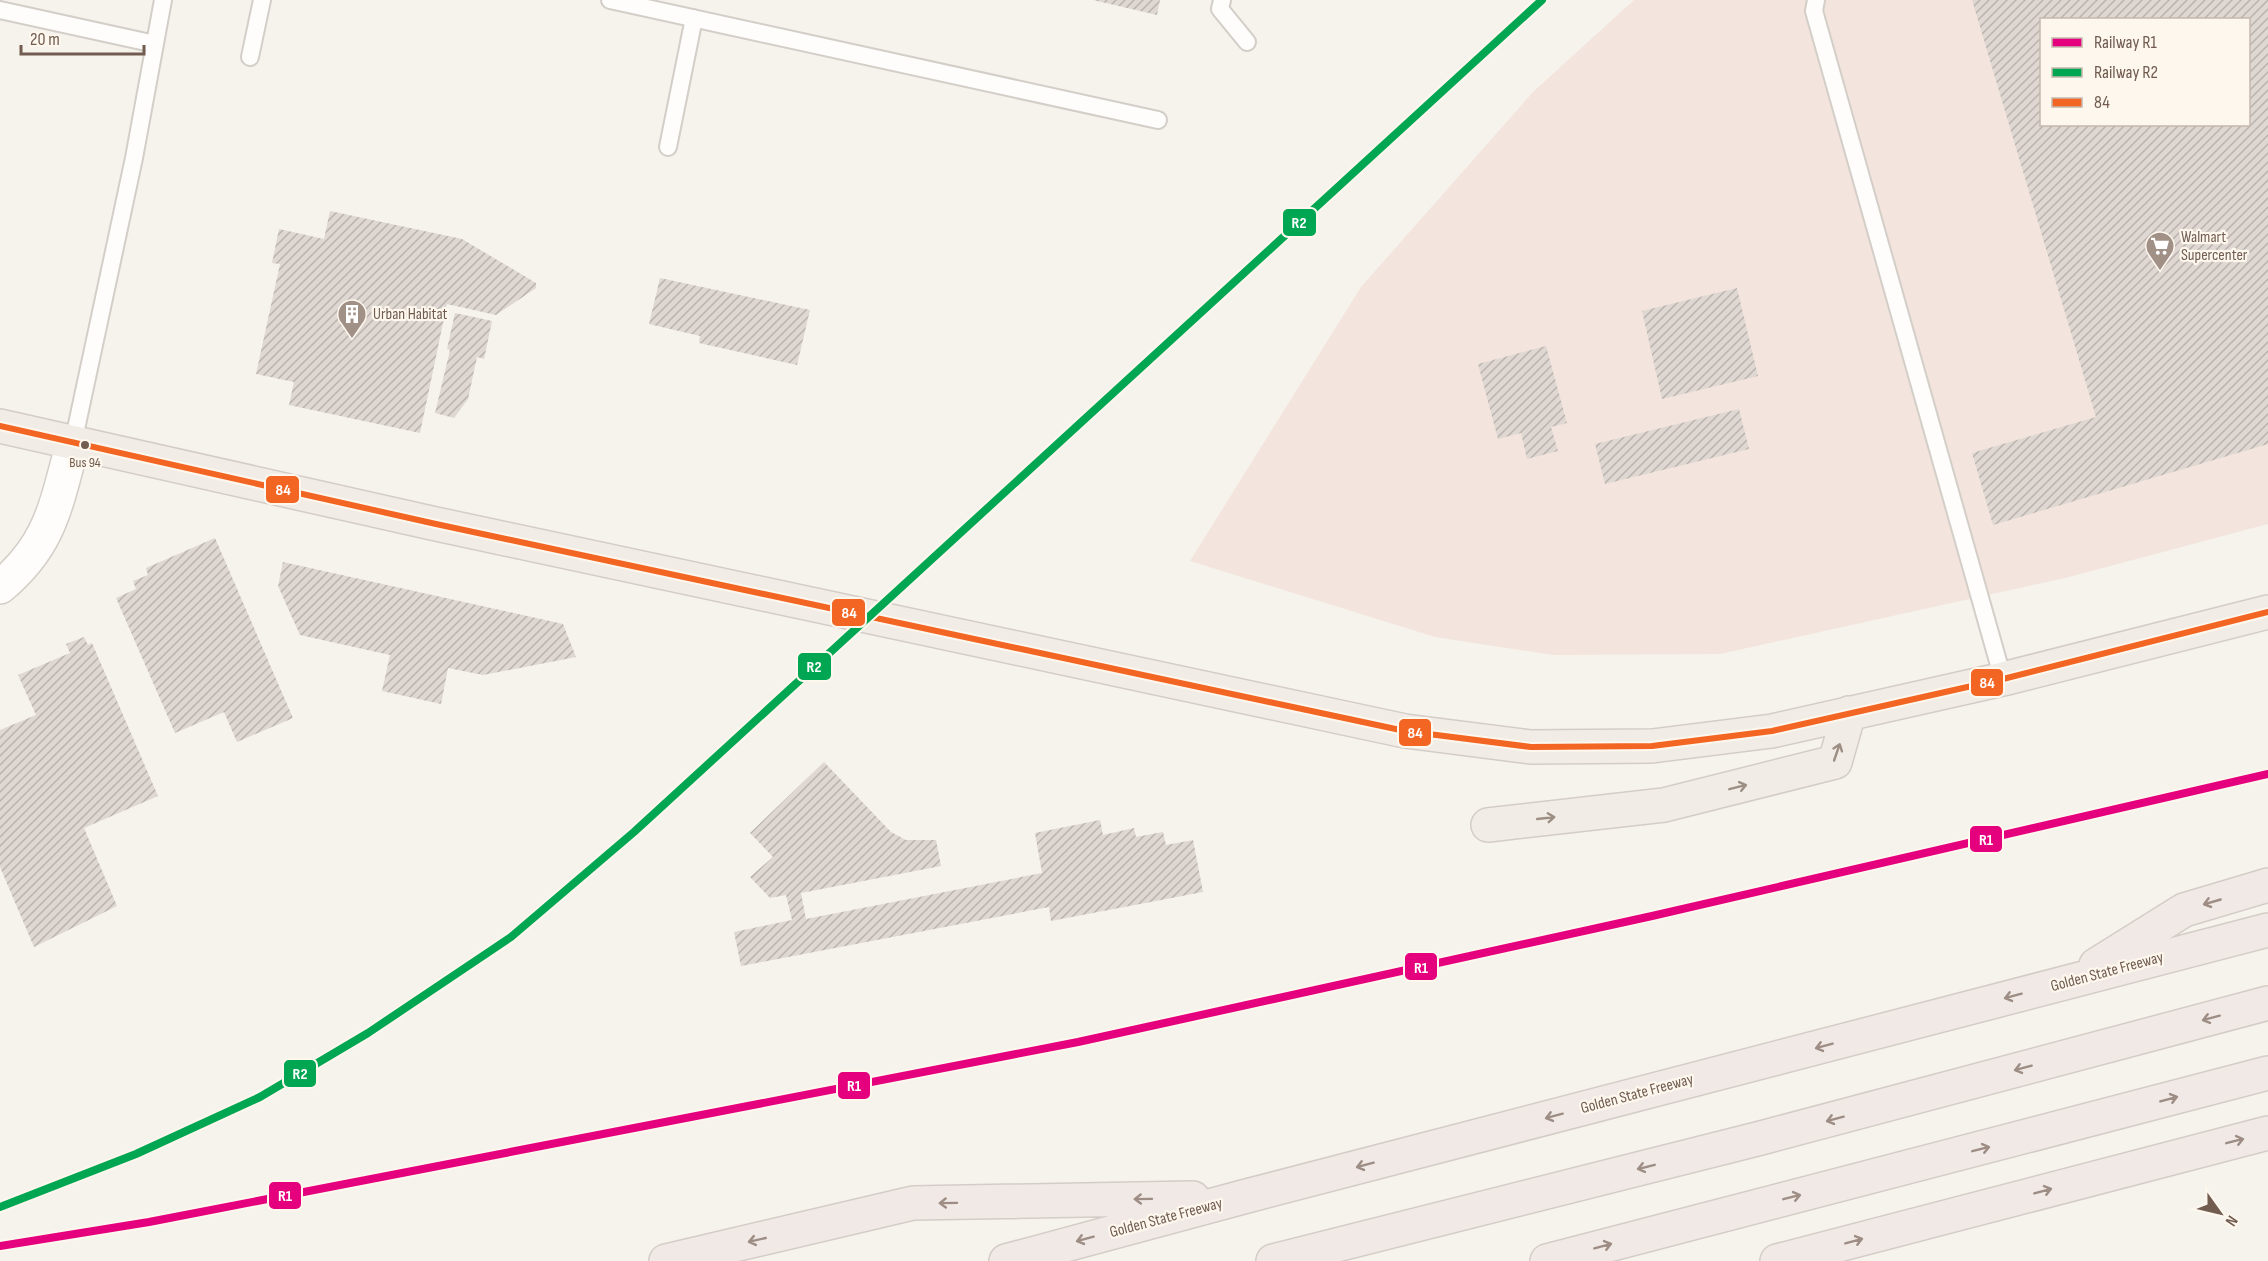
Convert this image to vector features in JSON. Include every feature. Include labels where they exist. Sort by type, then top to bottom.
[{"type":"highway","points":[[2069,982],[2184,910],[2268,885]]},
{"type":"highway","name":"Golden State Freeway","points":[[1006,1261],[2268,930]]},
{"type":"highway","points":[[1273,1261],[1761,1138],[2268,1003]]},
{"type":"highway","points":[[1547,1261],[2268,1073]]},
{"type":"highway","points":[[1777,1261],[2268,1133]]},
{"type":"highway","points":[[666,1261],[914,1203],[1243,1197]]},
{"type":"main road","points":[[0,426],[436,524],[1405,731],[1531,747],[1652,746],[1772,731],[2003,679],[2268,612]]},
{"type":"main road","points":[[1488,825],[1664,805],[1835,762],[1849,713]]},
{"type":"street","points":[[0,586],[36,551],[52,520],[73,442]]},
{"type":"lane","points":[[73,442],[134,158],[164,0]]},
{"type":"lane","points":[[250,57],[262,0]]},
{"type":"lane","points":[[610,0],[1158,120]]},
{"type":"lane","points":[[1222,0],[1220,9],[1247,42]]},
{"type":"lane","points":[[1815,0],[1814,11],[1820,34],[2003,679]]},
{"type":"lane","points":[[0,10],[155,44]]},
{"type":"lane","points":[[668,147],[694,18]]},
{"type":"shaded area","points":[[1634,0],[2268,0],[2268,524],[2069,577],[1720,654],[1553,655],[1435,637],[1190,561],[1361,287],[1534,91]]},
{"type":"building","points":[[1093,0],[1160,0],[1157,15]]},
{"type":"building","name":"Walmart Supercenter","points":[[1972,0],[2268,0],[2268,444],[1993,525],[1972,453],[2096,417]]},
{"type":"building","name":"Urban Habitat","points":[[330,211],[462,239],[536,283],[536,288],[496,315],[447,304],[420,433],[289,405],[294,382],[256,374],[280,264],[272,263],[279,229],[324,239]]},
{"type":"building","points":[[660,278],[810,310],[797,365],[699,343],[700,336],[649,324]]},
{"type":"building","points":[[1737,288],[1758,376],[1662,399],[1642,311]]},
{"type":"building","points":[[455,313],[492,321],[484,359],[477,357],[468,399],[454,418],[435,413],[450,350],[447,349]]},
{"type":"building","points":[[1546,346],[1567,423],[1551,427],[1558,451],[1527,459],[1521,433],[1498,439],[1478,364]]},
{"type":"building","points":[[1739,409],[1749,449],[1605,484],[1595,444]]},
{"type":"building","points":[[215,538],[293,718],[237,742],[224,712],[175,733],[116,598],[136,589],[133,581],[148,575],[146,568]]},
{"type":"building","points":[[283,562],[563,624],[576,657],[483,675],[448,668],[441,704],[382,691],[390,655],[300,635],[278,586]]},
{"type":"building","points":[[84,637],[88,645],[92,643],[158,796],[84,828],[117,906],[34,947],[0,867],[0,730],[36,715],[18,675],[70,653],[66,644]]},
{"type":"building","points":[[824,762],[891,832],[906,840],[936,840],[941,866],[801,893],[806,919],[1042,873],[1035,833],[1100,820],[1103,835],[1134,828],[1136,837],[1163,832],[1166,845],[1193,840],[1203,892],[1051,921],[1049,907],[741,966],[734,932],[792,920],[786,895],[770,898],[750,877],[773,857],[750,833]]},
{"type":"rail line","name":"R2","points":[[0,1207],[136,1154],[260,1097],[368,1033],[511,937],[634,832],[1542,0]]},
{"type":"rail line","name":"R1","points":[[0,1246],[149,1222],[1078,1042],[1652,916],[2268,774]]},
{"type":"transit line","name":"84","points":[[0,426],[436,524],[1405,731],[1531,747],[1652,746],[1772,731],[2003,679],[2268,612]]},
{"type":"place","name":"Walmart Supercenter","points":[[2160,272]]},
{"type":"place","name":"Urban Habitat","points":[[352,340]]},
{"type":"place","name":"Bus 94","points":[[85,445]]}]
